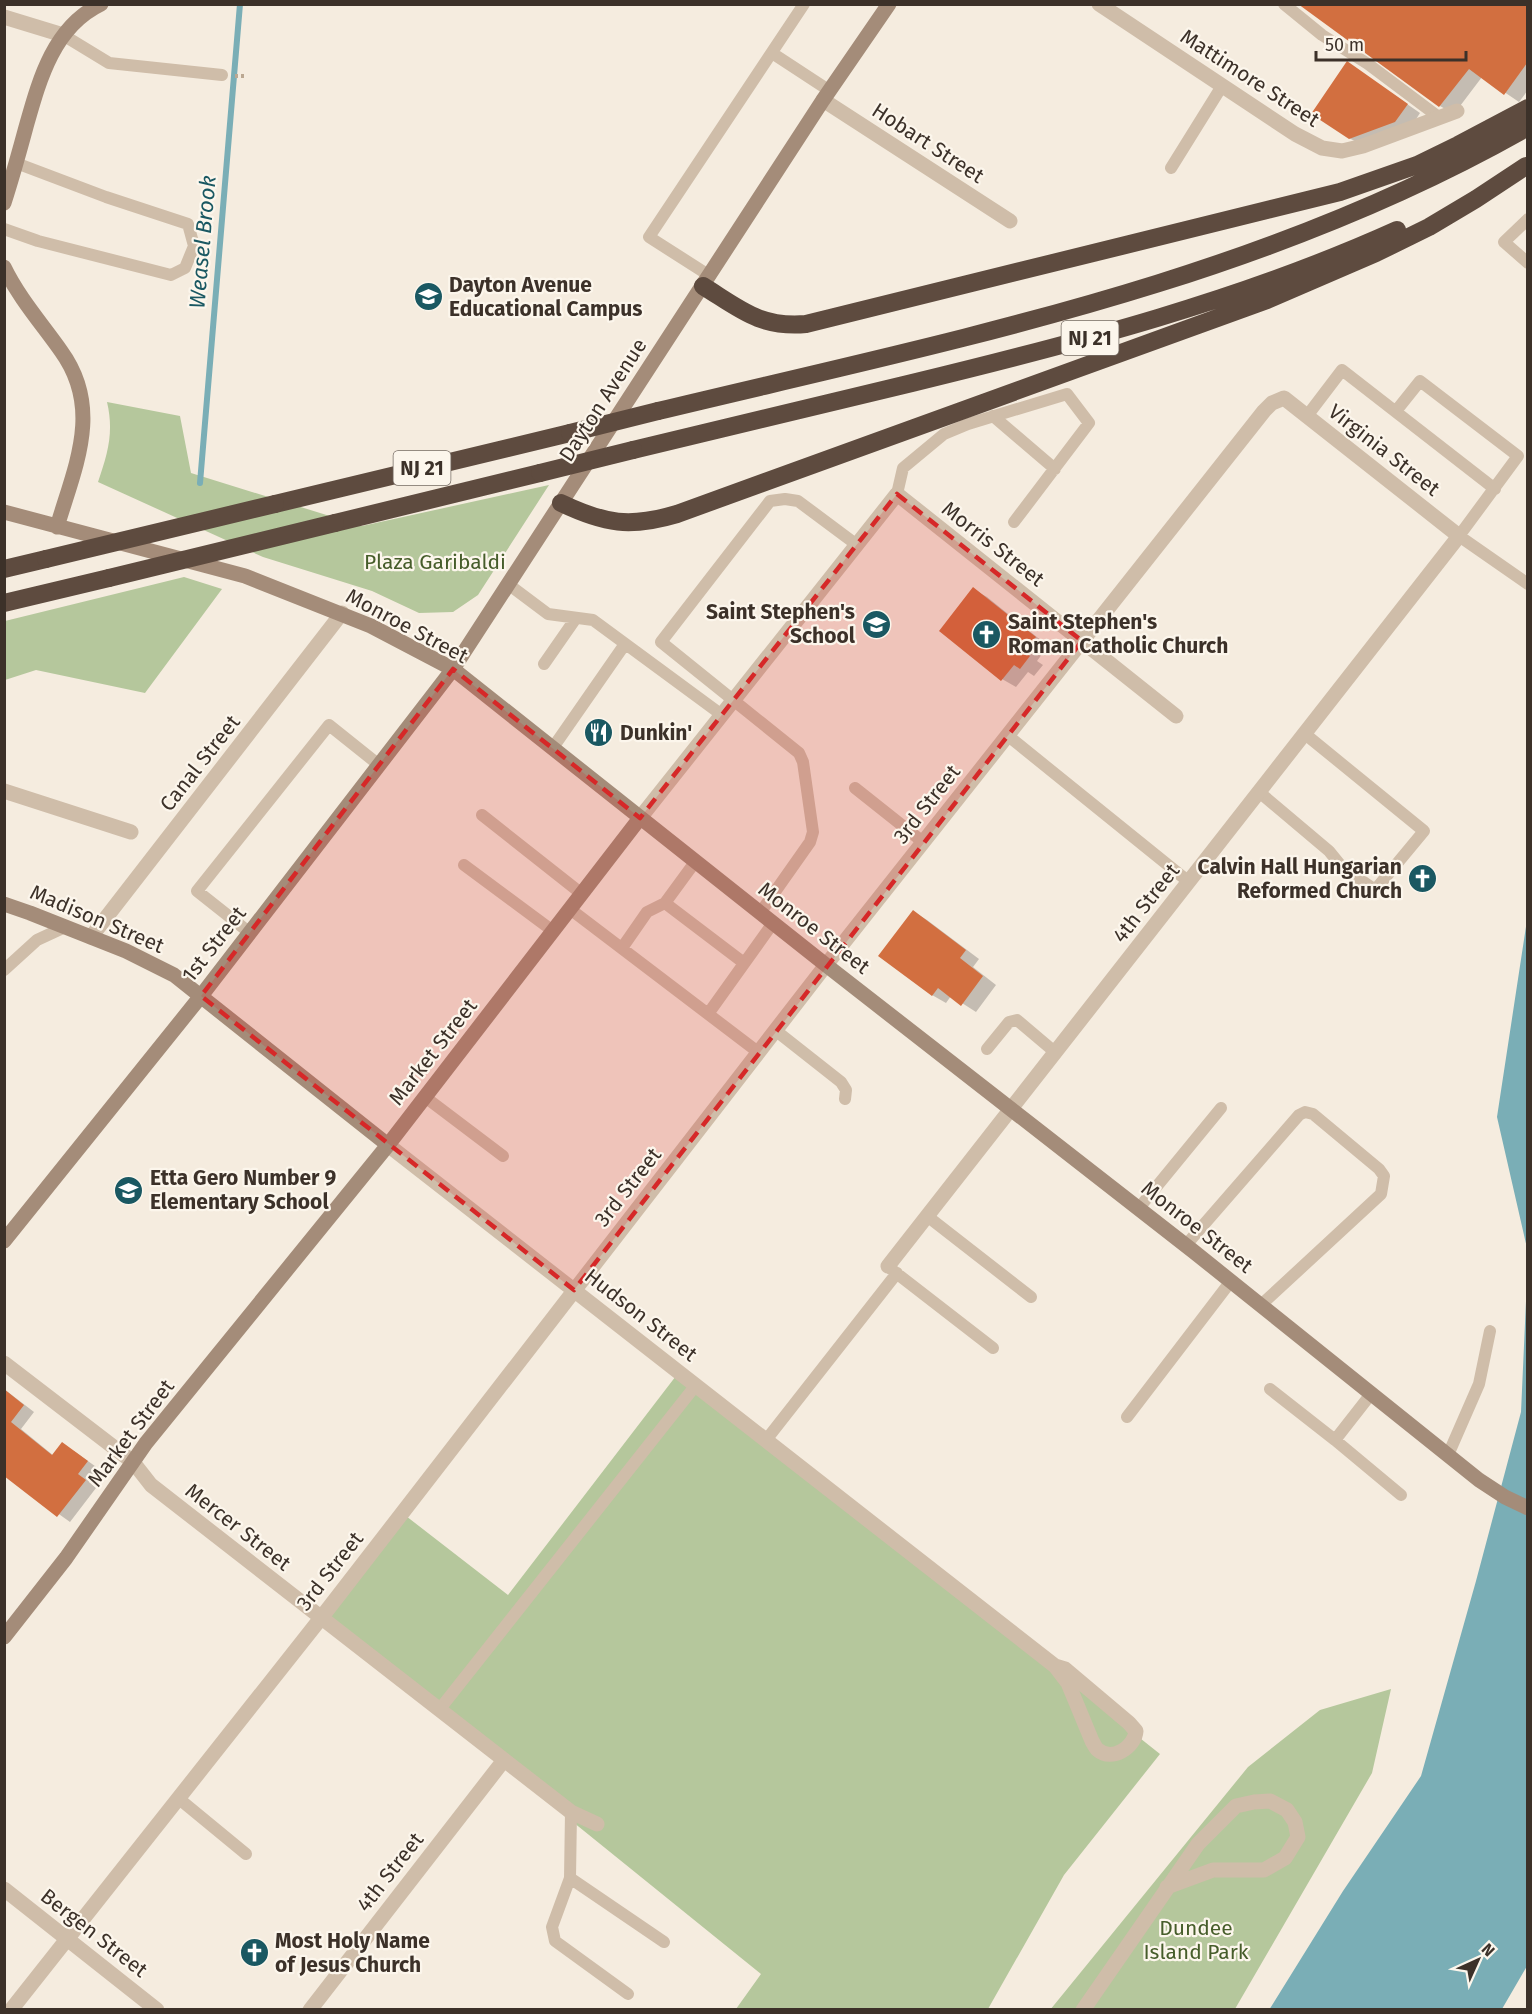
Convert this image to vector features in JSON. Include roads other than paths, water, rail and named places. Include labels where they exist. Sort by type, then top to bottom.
[{"type":"highway","points":[[707,281],[750,315],[767,323],[785,326],[806,324],[1340,192],[1417,165],[1527,108]]},
{"type":"highway","name":"NJ 21","points":[[4,569],[1029,321],[1110,299],[1247,255],[1363,209],[1466,161],[1527,127]]},
{"type":"highway","points":[[561,503],[607,522],[656,521],[677,514],[1276,296],[1366,258],[1429,227],[1527,165]]},
{"type":"highway","name":"NJ 21","points":[[4,603],[973,369],[1119,330],[1259,286],[1376,239],[1470,195],[1527,165]]},
{"type":"main road","points":[[4,203],[45,67],[63,35],[77,20],[101,4]]},
{"type":"main road","name":"Dayton Avenue","points":[[453,669],[827,95],[889,4]]},
{"type":"main road","points":[[4,267],[12,284],[74,370],[80,388],[84,425],[57,527]]},
{"type":"main road","name":"Monroe Street","points":[[4,512],[244,576],[342,613],[453,669],[826,965],[1139,1208],[1479,1480],[1527,1508]]},
{"type":"main road","name":"1st Street","points":[[4,1241],[201,996],[453,669]]},
{"type":"main road","name":"Market Street","points":[[4,1637],[66,1558],[133,1462],[388,1145],[640,818]]},
{"type":"main road","name":"Madison Street","points":[[4,904],[126,951],[174,975],[201,996]]},
{"type":"main road","name":"Hudson Street","points":[[201,996],[388,1145]]},
{"type":"street","name":"Mattimore Street","points":[[1099,4],[1295,134],[1323,148],[1342,151],[1363,146],[1456,111]]},
{"type":"street","points":[[4,17],[63,35]]},
{"type":"street","name":"Hobart Street","points":[[827,95],[1010,221]]},
{"type":"street","name":"Virginia Street","points":[[1284,398],[1459,536]]},
{"type":"street","name":"3rd Street","points":[[11,2010],[321,1618],[775,1030],[1007,735],[1264,411],[1272,403],[1284,398]]},
{"type":"street","name":"Morris Street","points":[[897,494],[1176,716]]},
{"type":"street","name":"Market Street","points":[[640,818],[897,494]]},
{"type":"street","name":"4th Street","points":[[892,1269],[927,1216],[1459,536]]},
{"type":"street","name":"Canal Street","points":[[91,937],[342,613]]},
{"type":"street","points":[[4,791],[130,832]]},
{"type":"street","name":"Hudson Street","points":[[388,1145],[1055,1666]]},
{"type":"street","name":"Mercer Street","points":[[4,1363],[133,1462],[151,1485],[439,1710],[571,1812],[597,1824]]},
{"type":"street","points":[[1055,1666],[1065,1669],[1129,1723],[1136,1731],[1136,1738],[1132,1744],[1125,1750],[1114,1753],[1104,1753],[1098,1750],[1092,1742],[1068,1683],[1055,1666]]},
{"type":"street","name":"4th Street","points":[[310,2010],[504,1760]]},
{"type":"street","points":[[1083,2010],[1167,1887],[1198,1844],[1236,1806],[1270,1801],[1287,1810],[1295,1822],[1298,1837],[1285,1858],[1264,1870],[1213,1870],[1167,1887]]},
{"type":"street","name":"Bergen Street","points":[[4,1889],[157,2010]]},
{"type":"lane","points":[[707,281],[649,237],[804,4]]},
{"type":"lane","points":[[1284,4],[1322,35],[1368,64],[1440,118]]},
{"type":"lane","points":[[63,35],[110,63],[222,75]]},
{"type":"lane","points":[[772,53],[827,95]]},
{"type":"lane","points":[[1171,168],[1222,86]]},
{"type":"lane","points":[[4,229],[38,241],[171,275],[185,268],[194,246],[188,224],[106,197],[16,163]]},
{"type":"lane","points":[[1527,219],[1504,242],[1527,263]]},
{"type":"lane","points":[[1307,416],[1342,370],[1495,489]]},
{"type":"lane","points":[[1396,411],[1420,381],[1518,456],[1459,536],[1527,584]]},
{"type":"lane","points":[[897,494],[903,468],[931,442],[944,434],[993,416],[1067,394],[1089,423],[1014,522]]},
{"type":"lane","points":[[993,416],[1055,469]]},
{"type":"lane","points":[[760,913],[810,843],[813,832],[803,762],[799,753],[661,642],[770,501],[785,499],[798,501],[857,545]]},
{"type":"lane","points":[[508,584],[548,614],[593,620],[722,715]]},
{"type":"lane","points":[[544,664],[576,618]]},
{"type":"lane","points":[[552,748],[625,644]]},
{"type":"lane","points":[[250,933],[197,891],[329,725],[379,765]]},
{"type":"lane","points":[[1259,792],[1329,851],[1342,867],[1375,890],[1424,831],[1305,734]]},
{"type":"lane","points":[[1007,735],[1189,882]]},
{"type":"lane","points":[[855,788],[923,842]]},
{"type":"lane","points":[[483,815],[582,894]]},
{"type":"lane","points":[[622,948],[647,912],[665,903],[695,862]]},
{"type":"lane","points":[[464,865],[554,931]]},
{"type":"lane","points":[[665,903],[744,963]]},
{"type":"lane","points":[[570,909],[758,1052]]},
{"type":"lane","points":[[708,1014],[773,923]]},
{"type":"lane","points":[[4,970],[37,940],[65,927]]},
{"type":"lane","points":[[987,1049],[1009,1022],[1017,1020],[1056,1053]]},
{"type":"lane","points":[[775,1030],[841,1082],[846,1090],[845,1099]]},
{"type":"lane","points":[[425,1097],[503,1156]]},
{"type":"lane","points":[[1139,1208],[1221,1108]]},
{"type":"lane","points":[[1185,1245],[1299,1115],[1305,1112],[1313,1114],[1379,1169],[1384,1176],[1381,1194],[1261,1305]]},
{"type":"lane","points":[[927,1216],[1031,1297]]},
{"type":"lane","points":[[766,1440],[892,1269],[993,1348]]},
{"type":"lane","points":[[1128,1417],[1231,1281]]},
{"type":"lane","points":[[1448,1455],[1479,1384],[1490,1331]]},
{"type":"lane","points":[[439,1710],[696,1385]]},
{"type":"lane","points":[[1270,1389],[1401,1495]]},
{"type":"lane","points":[[1335,1440],[1371,1394]]},
{"type":"lane","points":[[178,1798],[246,1854]]},
{"type":"lane","points":[[571,1812],[570,1878],[552,1927],[555,1941],[628,1994]]},
{"type":"lane","points":[[570,1878],[664,1942]]},
{"type":"water","points":[[1527,920],[1527,1248],[1497,1117]]},
{"type":"water","points":[[1527,1279],[1527,1966],[1502,2009],[1269,2010],[1343,1891],[1421,1776],[1521,1412]]},
{"type":"waterway","name":"Weasel Brook","points":[[200,483],[240,4]]},
{"type":"place","name":"Dayton Avenue Educational Campus","points":[[428,297]]},
{"type":"place","name":"Saint Stephen's School","points":[[876,624]]},
{"type":"place","name":"Saint Stephen's Roman Catholic Church","points":[[987,634]]},
{"type":"place","name":"Dunkin'","points":[[599,733]]},
{"type":"place","name":"Calvin Hall Hungarian Reformed Church","points":[[1423,879]]},
{"type":"place","name":"Etta Gero Number 9 Elementary School","points":[[129,1190]]},
{"type":"place","name":"Most Holy Name of Jesus Church","points":[[254,1953]]},
{"type":"park label","name":"Plaza Garibaldi","points":[[435,562]]},
{"type":"park label","name":"Dundee Island Park","points":[[1196,1940]]}]
